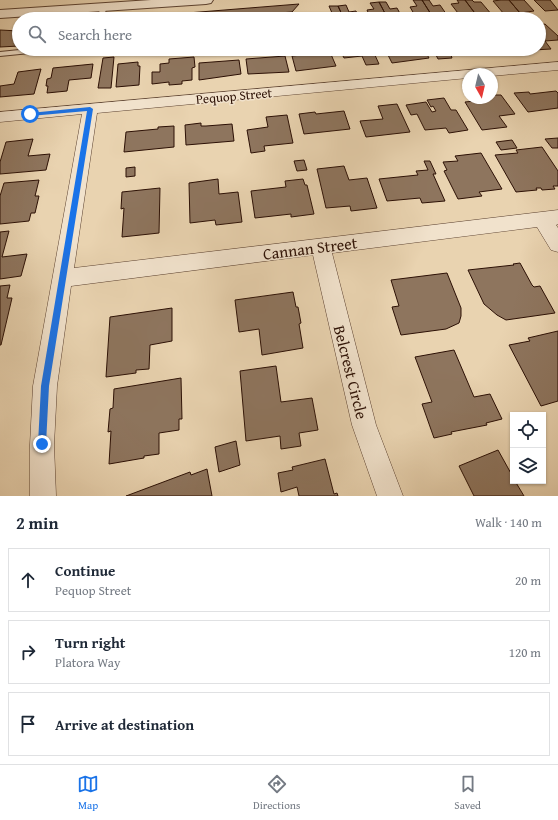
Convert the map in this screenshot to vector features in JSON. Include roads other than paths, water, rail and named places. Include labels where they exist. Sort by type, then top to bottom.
[{"type":"street","points":[[110,12],[206,0]]},
{"type":"street","points":[[0,14],[12,14]]},
{"type":"street","points":[[498,72],[558,66]]},
{"type":"street","name":"Pequop Street","points":[[0,117],[462,75]]},
{"type":"street","points":[[42,496],[42,444],[45,386],[90,109]]},
{"type":"street","points":[[550,218],[558,244]]},
{"type":"street","name":"Cannan Street","points":[[62,278],[550,218]]},
{"type":"street","name":"Belcrest Circle","points":[[321,246],[364,425],[390,496]]},
{"type":"lane","points":[[0,54],[12,53]]}]
